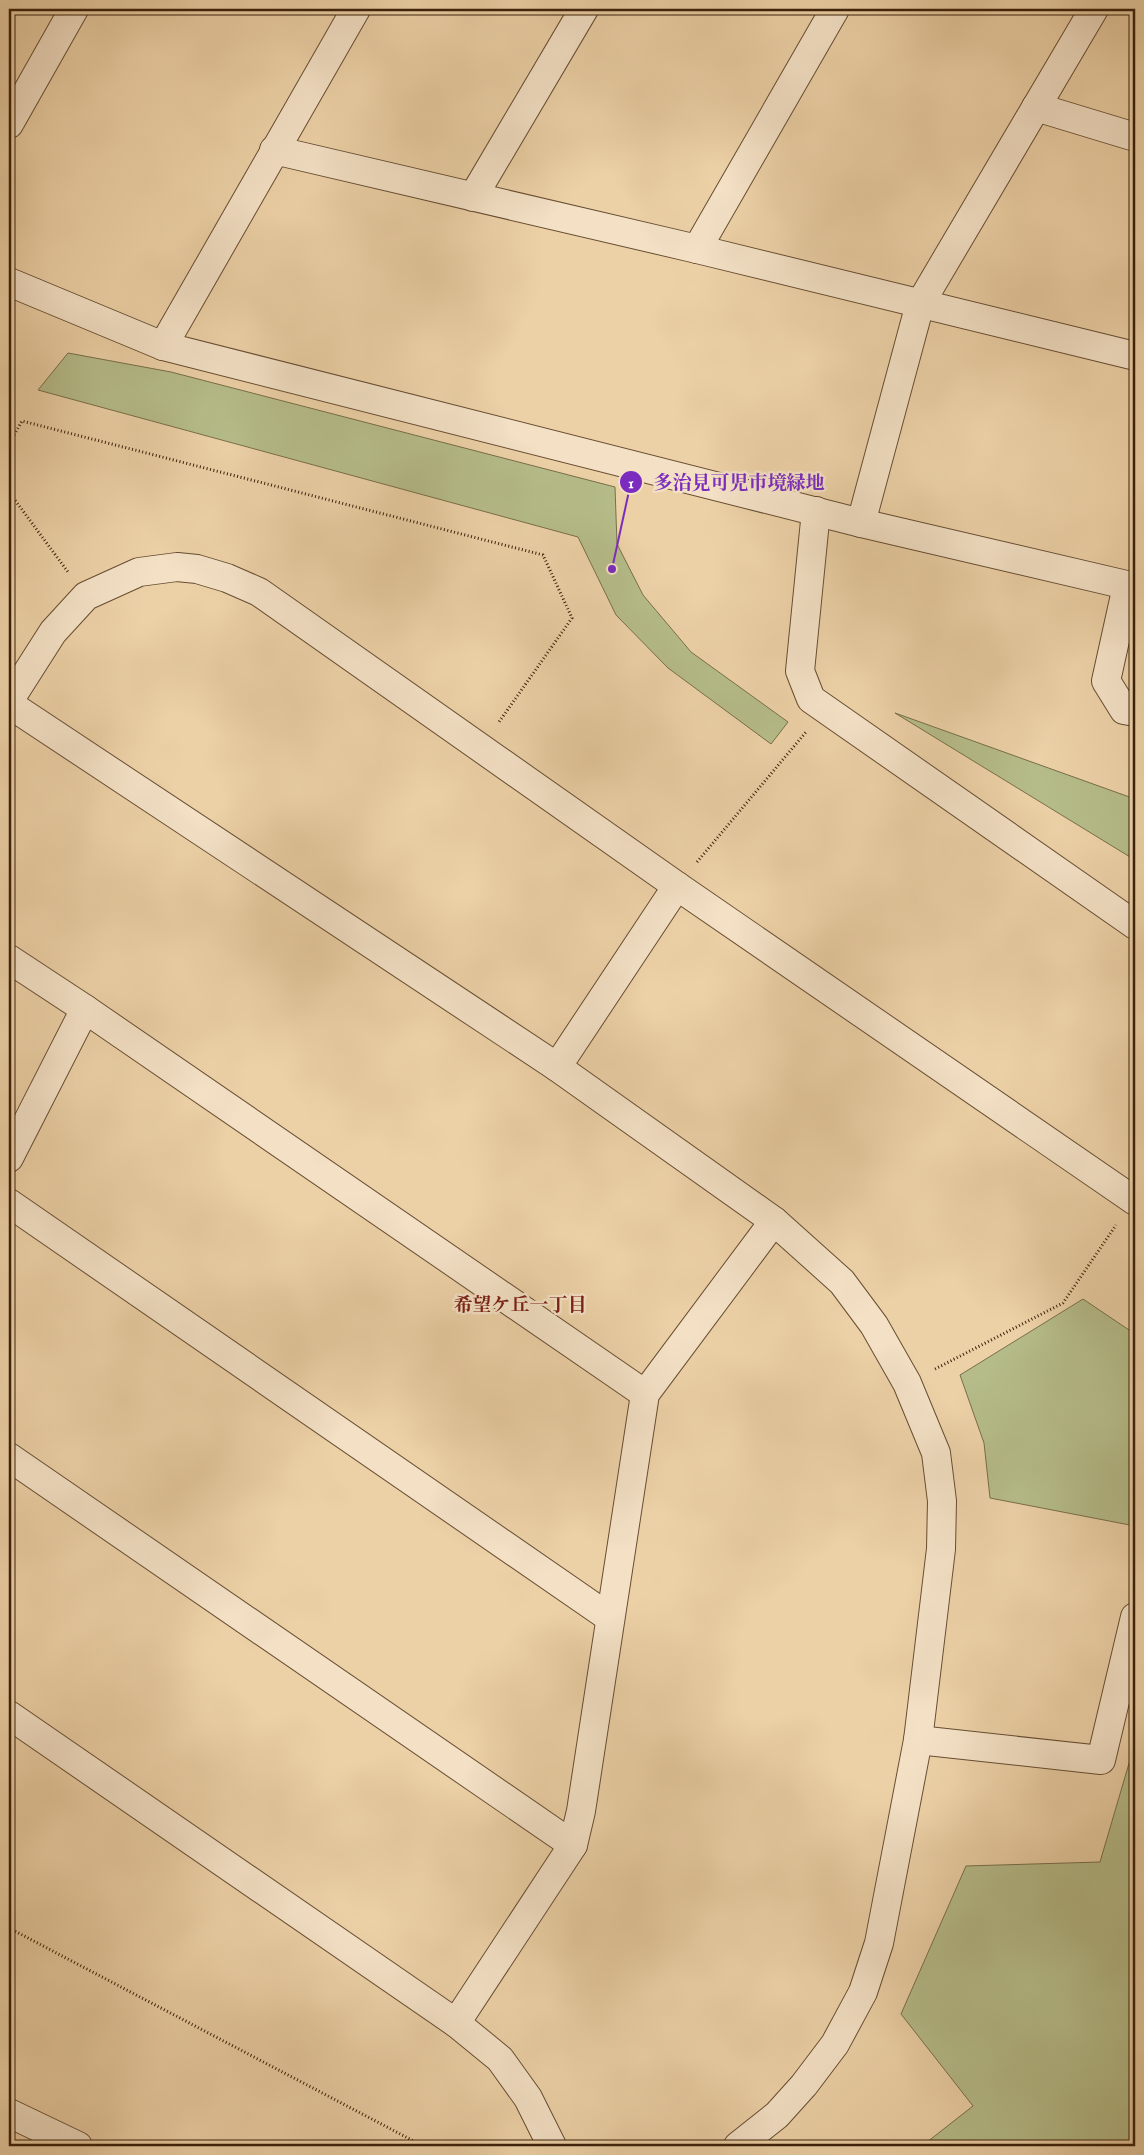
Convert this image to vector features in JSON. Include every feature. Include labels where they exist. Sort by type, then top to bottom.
[{"type":"street","points":[[9,124],[74,9]]},
{"type":"street","points":[[163,346],[356,9]]},
{"type":"street","points":[[472,197],[584,9]]},
{"type":"street","points":[[697,249],[836,9]]},
{"type":"street","points":[[861,523],[920,304],[1094,9]]},
{"type":"street","points":[[1036,106],[1135,137]]},
{"type":"street","points":[[274,150],[697,249],[1135,356]]},
{"type":"street","points":[[9,282],[163,346],[861,523],[1131,587],[1106,682],[1124,710],[1135,712]]},
{"type":"street","points":[[816,511],[800,671],[811,699],[1135,925]]},
{"type":"street","points":[[738,2146],[777,2115],[804,2085],[835,2044],[863,1992],[879,1943],[918,1740],[941,1549],[942,1502],[936,1453],[907,1383],[874,1325],[842,1282],[774,1221],[557,1067],[9,702],[53,632],[86,596],[140,572],[177,567],[196,569],[227,578],[259,592],[677,886],[1134,1200]]},
{"type":"street","points":[[557,1067],[677,886]]},
{"type":"street","points":[[9,959],[85,1009],[645,1394]]},
{"type":"street","points":[[9,1158],[85,1009]]},
{"type":"street","points":[[9,1203],[610,1618]]},
{"type":"street","points":[[456,2023],[573,1845],[581,1811],[645,1394],[774,1221]]},
{"type":"street","points":[[9,1457],[573,1845]]},
{"type":"street","points":[[918,1740],[1101,1760],[1135,1617]]},
{"type":"street","points":[[9,1715],[456,2023],[500,2059],[528,2098],[552,2146]]},
{"type":"street","points":[[9,2113],[78,2146]]},
{"type":"path","points":[[9,444],[22,421],[543,555],[572,618],[480,749]]},
{"type":"path","points":[[9,492],[86,596]]},
{"type":"path","points":[[677,886],[825,709]]},
{"type":"path","points":[[907,1383],[1063,1303],[1134,1200]]},
{"type":"path","points":[[9,1928],[423,2146]]},
{"type":"green space","points":[[68,353],[171,372],[615,487],[617,544],[643,595],[691,652],[788,722],[771,744],[668,668],[616,615],[578,537],[38,390]]},
{"type":"green space","points":[[895,713],[1135,799],[1135,860]]},
{"type":"green space","points":[[1083,1299],[1135,1334],[1135,1526],[990,1498],[984,1443],[960,1375]]},
{"type":"green space","points":[[1135,1743],[1135,2146],[922,2146],[973,2106],[901,2014],[966,1866],[1100,1862]]},
{"type":"place","name":"多治見可児市境緑地","points":[[612,569]]},
{"type":"district","name":"希望ケ丘一丁目","points":[[520,1306]]}]
